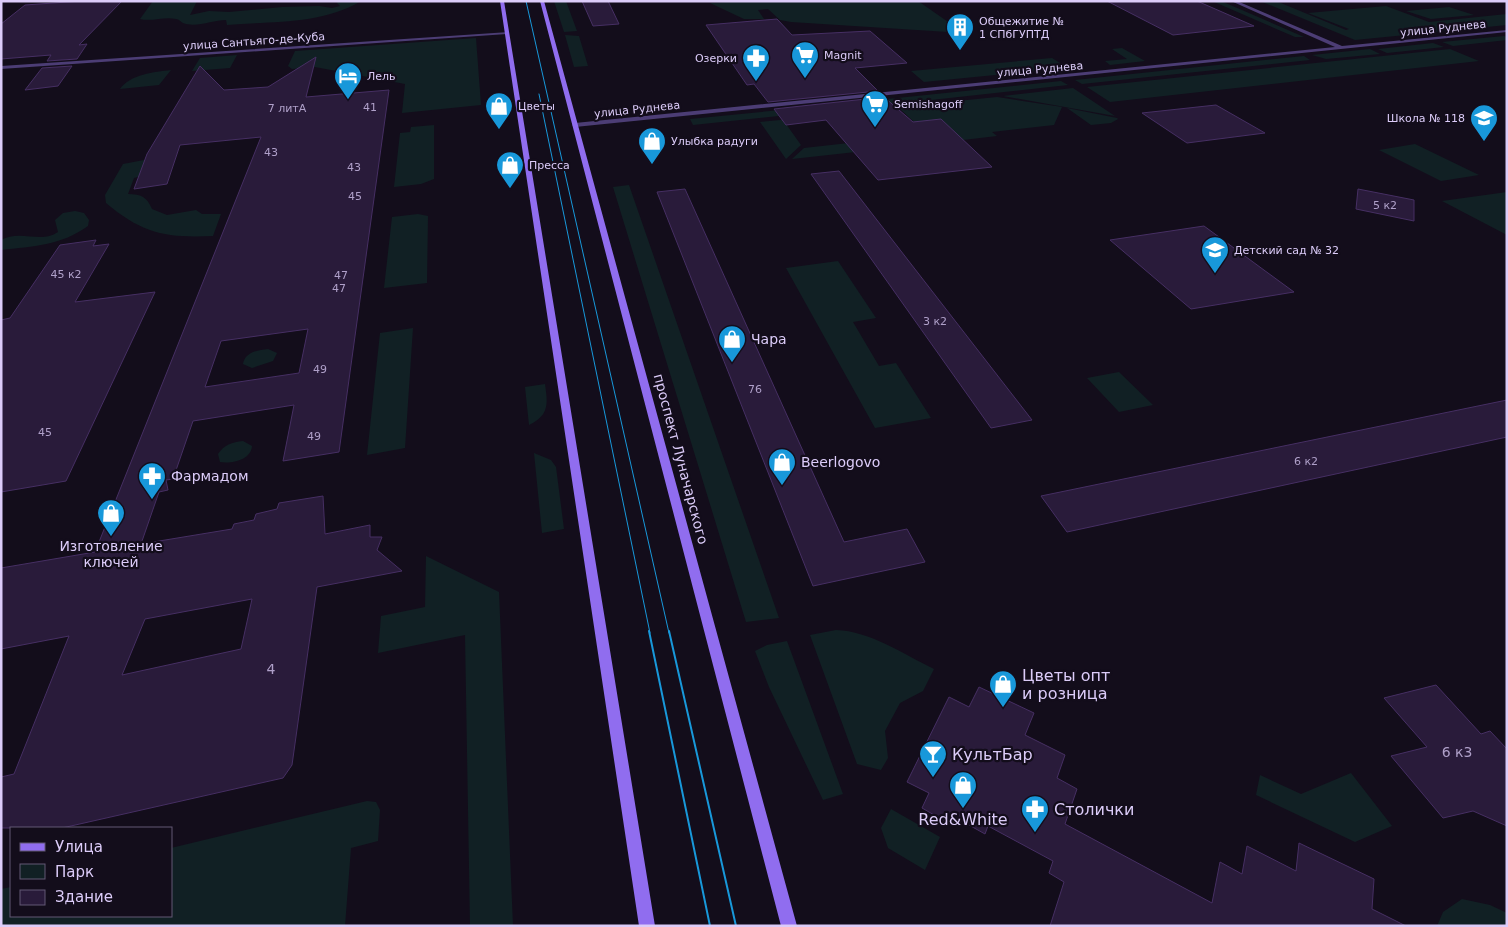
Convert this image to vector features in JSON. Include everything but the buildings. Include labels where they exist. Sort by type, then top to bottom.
[{"type":"main road","points":[[502,1],[647,926]]},
{"type":"main road","name":"проспект Луначарского","points":[[542,1],[789,926]]},
{"type":"street","points":[[1233,1],[1343,48]]},
{"type":"street","name":"улица Руднева","points":[[575,125],[1507,31]]},
{"type":"street","name":"улица Сантьяго-де-Куба","points":[[1,68],[507,33]]},
{"type":"green space","points":[[153,1],[197,1],[190,15],[209,11],[229,12],[282,7],[319,6],[332,8],[340,6],[337,3],[338,1],[361,1],[346,9],[313,18],[227,25],[226,20],[221,20],[193,25],[172,18],[140,19]]},
{"type":"green space","points":[[554,1],[566,1],[577,31],[564,32]]},
{"type":"green space","points":[[739,1],[918,1],[964,33],[791,22],[780,20],[768,9],[758,10],[764,19],[744,19],[710,3]]},
{"type":"green space","points":[[1212,1],[1221,1],[1304,37],[1295,37]]},
{"type":"green space","points":[[1260,1],[1276,1],[1346,30],[1349,29],[1308,13],[1386,6],[1429,22],[1507,14],[1507,25],[1355,40]]},
{"type":"green space","points":[[1449,7],[1474,15],[1431,19],[1406,11]]},
{"type":"green space","points":[[565,35],[579,36],[588,66],[574,67]]},
{"type":"green space","points":[[1507,37],[1507,40],[1453,46],[1442,42]]},
{"type":"green space","points":[[476,38],[481,105],[402,113],[405,84],[315,67],[292,69],[288,66],[295,51]]},
{"type":"green space","points":[[1433,43],[1444,47],[1387,53],[1378,49]]},
{"type":"green space","points":[[1122,48],[1145,61],[1110,65],[1105,61],[1127,59],[1112,49]]},
{"type":"green space","points":[[1370,49],[1380,54],[1326,59],[1312,55]]},
{"type":"green space","points":[[1450,49],[1479,61],[1110,102],[1087,87]]},
{"type":"green space","points":[[237,55],[230,68],[192,71],[200,58]]},
{"type":"green space","points":[[1304,56],[1310,60],[1082,84],[1075,80]]},
{"type":"green space","points":[[1052,58],[1068,68],[924,82],[911,71]]},
{"type":"green space","points":[[171,70],[159,85],[120,89],[136,77]]},
{"type":"green space","points":[[1061,81],[1068,85],[812,113],[810,107]]},
{"type":"green space","points":[[1073,88],[1115,116],[1003,96]]},
{"type":"green space","points":[[997,97],[1062,107],[1054,125],[992,132],[997,136],[963,140],[941,119],[933,120],[926,133],[898,107]]},
{"type":"green space","points":[[1067,108],[1118,119],[1111,123],[1091,125]]},
{"type":"green space","points":[[791,109],[798,114],[693,125],[690,119]]},
{"type":"green space","points":[[801,118],[786,124],[801,145],[786,159],[760,122]]},
{"type":"green space","points":[[434,125],[434,179],[421,184],[394,187],[400,133],[410,132],[411,127]]},
{"type":"green space","points":[[858,142],[883,149],[792,159],[804,148]]},
{"type":"green space","points":[[1415,144],[1479,175],[1441,181],[1379,150]]},
{"type":"green space","points":[[144,160],[150,162],[145,175],[134,178],[128,194],[143,197],[152,209],[167,215],[196,210],[202,214],[221,214],[213,236],[182,236],[156,232],[132,222],[106,203],[105,195],[123,164]]},
{"type":"green space","points":[[629,185],[779,618],[746,622],[613,187]]},
{"type":"green space","points":[[1507,192],[1507,235],[1442,201]]},
{"type":"green space","points":[[75,211],[84,213],[89,220],[88,226],[78,233],[46,244],[1,250],[1,240],[8,237],[45,237],[58,232],[55,220],[63,213]]},
{"type":"green space","points":[[418,214],[428,216],[427,283],[384,288],[392,217]]},
{"type":"green space","points":[[838,261],[876,318],[853,322],[879,366],[896,363],[931,418],[875,428],[786,268]]},
{"type":"green space","points":[[413,328],[405,448],[367,455],[380,333]]},
{"type":"green space","points":[[268,349],[277,353],[273,361],[252,368],[243,364],[249,354]]},
{"type":"green space","points":[[1119,372],[1153,405],[1119,412],[1087,378]]},
{"type":"green space","points":[[545,384],[546,409],[536,421],[529,425],[525,387]]},
{"type":"green space","points":[[243,441],[252,446],[251,451],[245,458],[235,462],[220,462],[218,454],[223,448],[232,443]]},
{"type":"green space","points":[[534,453],[551,460],[556,467],[564,529],[542,533]]},
{"type":"green space","points":[[426,556],[499,592],[513,926],[470,926],[465,635],[378,653],[381,616],[425,607]]},
{"type":"green space","points":[[836,630],[849,631],[874,639],[934,669],[923,691],[900,703],[885,731],[888,758],[881,770],[857,764],[810,635]]},
{"type":"green space","points":[[787,641],[843,794],[823,800],[769,687],[755,651],[767,645]]},
{"type":"green space","points":[[1351,773],[1392,826],[1355,842],[1256,795],[1260,775],[1301,794]]},
{"type":"green space","points":[[367,801],[376,802],[380,810],[378,841],[351,848],[345,926],[1,926],[1,889],[10,887],[10,917],[172,917],[172,848]]},
{"type":"green space","points":[[891,809],[940,837],[925,870],[888,848],[881,828]]},
{"type":"green space","points":[[1462,899],[1490,905],[1507,913],[1507,926],[1437,926],[1443,912]]},
{"type":"tram line","points":[[526,1],[669,633]]},
{"type":"tram line","points":[[539,94],[650,633]]},
{"type":"tram line","points":[[649,631],[710,926]]},
{"type":"tram line","points":[[669,631],[736,926]]},
{"type":"place","name":"Общежитие № 1 СПбГУПТД","points":[[960,51]]},
{"type":"place","name":"Magnit","points":[[805,79]]},
{"type":"place","name":"Озерки","points":[[756,82]]},
{"type":"place","name":"Лель","points":[[348,100]]},
{"type":"place","name":"Semishagoff","points":[[875,128]]},
{"type":"place","name":"Цветы","points":[[499,130]]},
{"type":"place","name":"Школа № 118","points":[[1484,142]]},
{"type":"place","name":"Улыбка радуги","points":[[652,165]]},
{"type":"place","name":"Пресса","points":[[510,189]]},
{"type":"place","name":"Детский сад № 32","points":[[1215,274]]},
{"type":"place","name":"Чара","points":[[732,363]]},
{"type":"place","name":"Beerlogovo","points":[[782,486]]},
{"type":"place","name":"Фармадом","points":[[152,500]]},
{"type":"place","name":"Изготовление ключей","points":[[111,537]]},
{"type":"place","name":"Цветы опт и розница","points":[[1003,708]]},
{"type":"place","name":"КультБар","points":[[933,778]]},
{"type":"place","name":"Red&White","points":[[963,809]]},
{"type":"place","name":"Столички","points":[[1035,833]]}]
